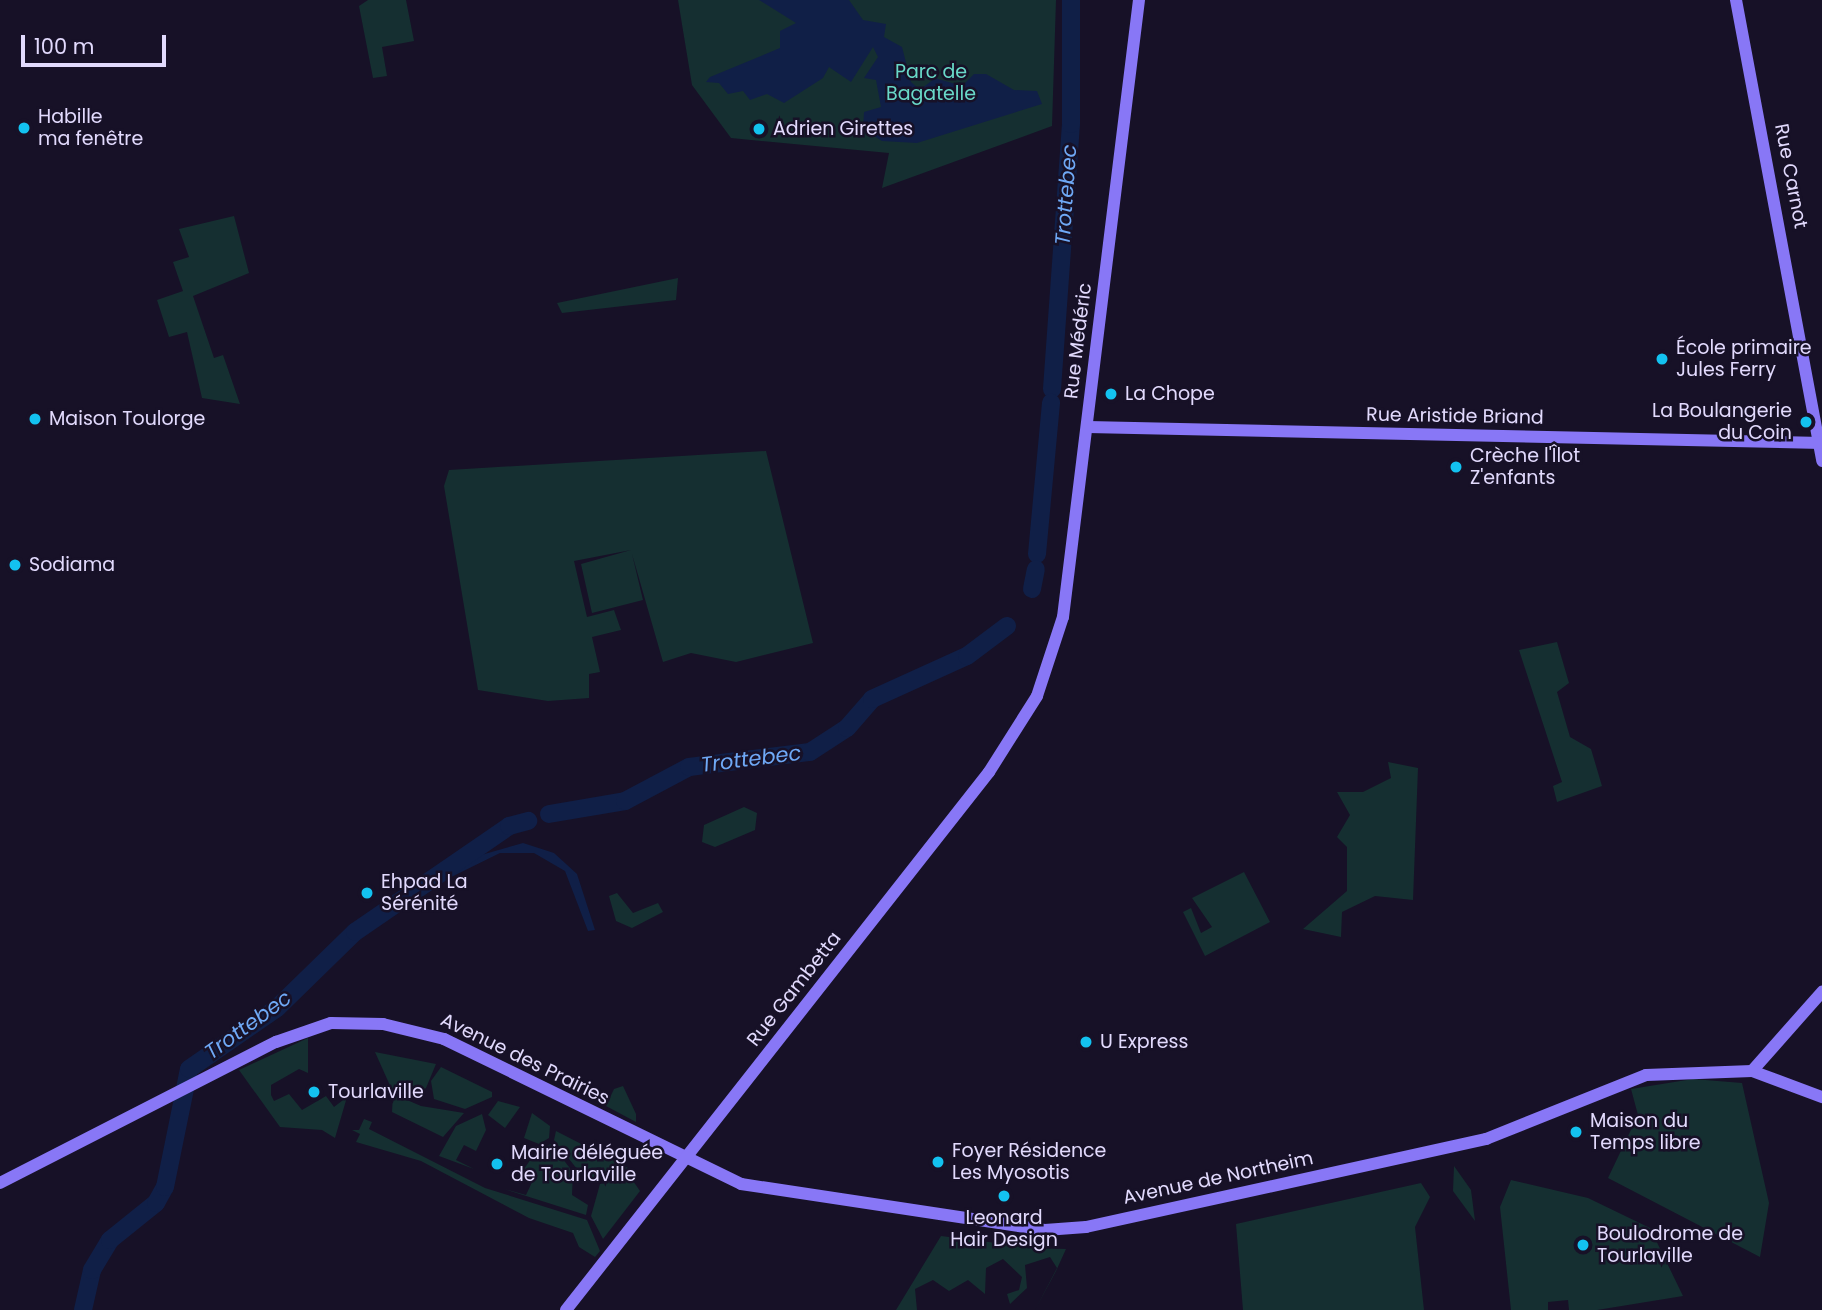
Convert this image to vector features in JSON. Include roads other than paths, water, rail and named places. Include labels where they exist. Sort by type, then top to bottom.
[{"type":"street","name":"Rue Médéric","points":[[1042,684],[1063,617],[1139,0]]},
{"type":"street","name":"Rue Carnot","points":[[1736,0],[1783,239],[1822,461]]},
{"type":"street","name":"Rue Aristide Briand","points":[[1088,427],[1820,443]]},
{"type":"street","name":"Rue Gambetta","points":[[566,1310],[989,772],[1042,684]]},
{"type":"street","points":[[1822,992],[1752,1071],[1822,1097]]},
{"type":"street","name":"Avenue des Prairies","points":[[0,1183],[276,1042],[331,1023],[412,1028],[684,1159]]},
{"type":"street","name":"Avenue de Northeim","points":[[684,1159],[719,1178],[764,1189],[1065,1230],[1486,1139],[1646,1075],[1752,1071]]},
{"type":"water","points":[[759,0],[849,0],[863,20],[886,24],[884,37],[902,47],[911,82],[920,90],[935,78],[962,86],[974,74],[986,74],[1014,90],[1037,91],[1042,104],[917,143],[882,141],[863,129],[864,112],[881,107],[876,80],[864,78],[878,57],[873,47],[851,82],[829,67],[823,78],[784,103],[767,94],[750,100],[743,91],[728,94],[719,83],[706,82],[710,77],[780,48],[780,31],[796,23]]},
{"type":"water","points":[[523,843],[554,853],[577,874],[595,930],[588,931],[565,871],[534,853],[500,853],[437,884],[432,877],[469,852],[474,857]]},
{"type":"waterway","name":"Trottebec","points":[[1052,389],[1071,124],[1071,0]]},
{"type":"waterway","name":"Trottebec","points":[[1037,554],[1051,403]]},
{"type":"waterway","name":"Trottebec","points":[[1032,589],[1036,569]]},
{"type":"waterway","name":"Trottebec","points":[[549,814],[625,801],[689,767],[810,752],[847,728],[872,699],[967,656],[1007,626]]},
{"type":"waterway","name":"Trottebec","points":[[83,1310],[92,1270],[110,1240],[156,1203],[165,1187],[189,1069],[277,1008],[355,932],[509,826],[528,821]]},
{"type":"place","name":"Habille ma fenêtre","points":[[24,128]]},
{"type":"place","name":"Adrien Girettes","points":[[759,129]]},
{"type":"place","name":"École primaire Jules Ferry","points":[[1662,359]]},
{"type":"place","name":"La Chope","points":[[1111,394]]},
{"type":"place","name":"Maison Toulorge","points":[[35,419]]},
{"type":"place","name":"La Boulangerie du Coin","points":[[1806,422]]},
{"type":"place","name":"Crèche l'Îlot Z'enfants","points":[[1456,467]]},
{"type":"place","name":"Sodiama","points":[[15,565]]},
{"type":"place","name":"Ehpad La Sérénité","points":[[367,893]]},
{"type":"place","name":"U Express","points":[[1086,1042]]},
{"type":"place","name":"Tourlaville","points":[[314,1092]]},
{"type":"place","name":"Maison du Temps libre","points":[[1576,1132]]},
{"type":"place","name":"Foyer Résidence Les Myosotis","points":[[938,1162]]},
{"type":"place","name":"Mairie déléguée de Tourlaville","points":[[497,1164]]},
{"type":"place","name":"Leonard Hair Design","points":[[1004,1196]]},
{"type":"place","name":"Boulodrome de Tourlaville","points":[[1583,1245]]},
{"type":"park label","name":"Parc de Bagatelle","points":[[931,83]]}]
